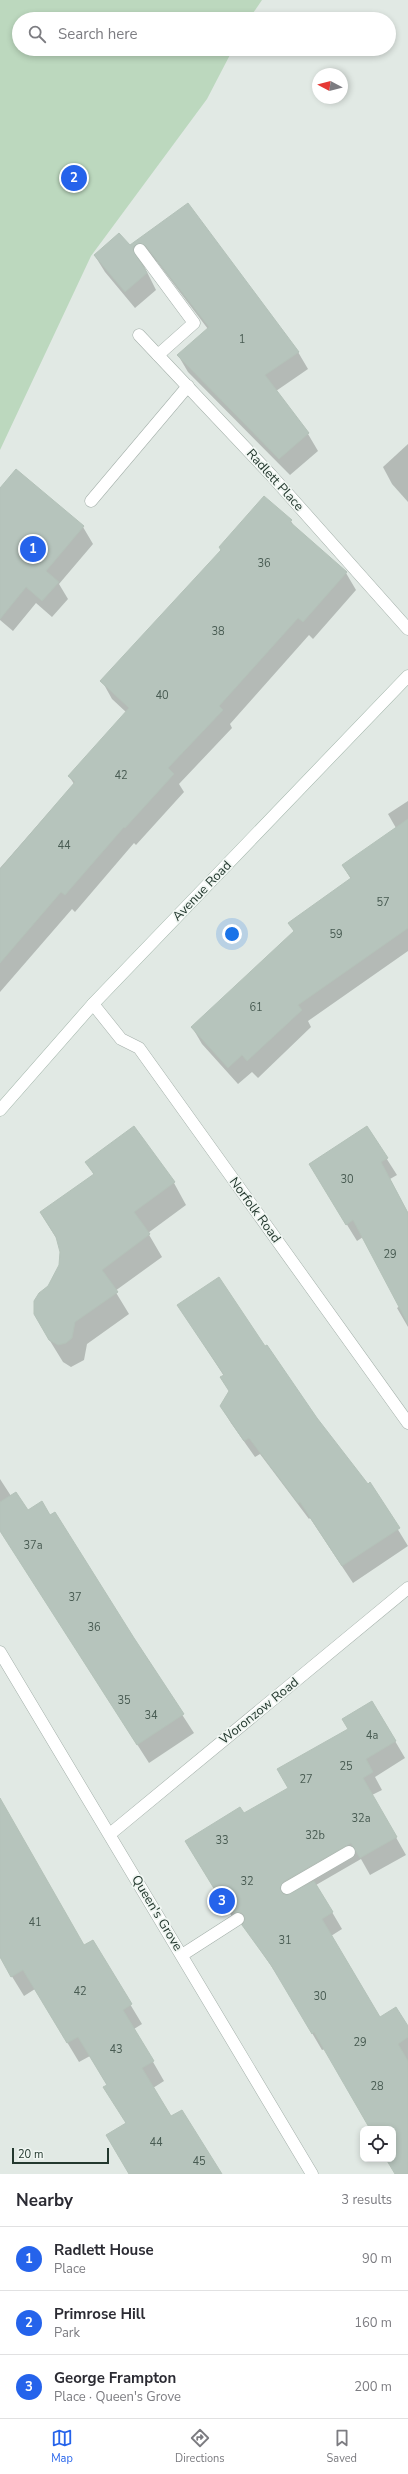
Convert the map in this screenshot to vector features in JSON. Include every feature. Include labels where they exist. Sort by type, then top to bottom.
[{"type":"street","points":[[140,250],[194,323],[158,355]]},
{"type":"street","name":"Radlett Place","points":[[139,335],[188,386],[408,629]]},
{"type":"street","points":[[91,501],[188,386]]},
{"type":"street","name":"Avenue Road","points":[[0,1110],[93,1004],[408,676]]},
{"type":"street","name":"Norfolk Road","points":[[93,1004],[121,1039],[139,1048],[408,1423]]},
{"type":"street","name":"Woronzow Road","points":[[110,1834],[408,1588]]},
{"type":"street","name":"Queen's Grove","points":[[0,1652],[312,2174]]},
{"type":"street","points":[[287,1888],[349,1852]]},
{"type":"street","points":[[182,1955],[238,1919]]},
{"type":"green space","points":[[0,0],[262,0],[254,12],[12,12],[12,56],[229,56],[207,99],[91,256],[0,450]]},
{"type":"building","points":[[188,203],[299,352],[265,375],[309,433],[279,459],[177,355],[209,327],[146,246],[139,243],[133,247],[133,250],[147,273],[125,292],[94,255],[119,233],[130,245]]},
{"type":"building","points":[[16,469],[84,526],[46,571],[59,582],[42,601],[26,587],[0,619],[0,488]]},
{"type":"building","points":[[264,496],[292,520],[290,522],[347,572],[303,622],[298,618],[219,706],[223,710],[168,768],[174,774],[125,828],[124,827],[65,895],[61,892],[0,963],[0,869],[75,782],[68,776],[129,708],[100,681],[221,550],[219,547]]},
{"type":"building","points":[[408,819],[408,928],[298,1005],[302,1010],[247,1061],[242,1055],[228,1068],[191,1027],[294,931],[288,923],[351,878],[342,865]]},
{"type":"building","points":[[134,1126],[175,1182],[134,1212],[150,1234],[102,1270],[118,1292],[75,1322],[72,1338],[66,1343],[58,1345],[49,1340],[34,1314],[34,1301],[39,1293],[48,1286],[59,1265],[60,1252],[56,1237],[40,1212],[94,1174],[85,1162]]},
{"type":"building","points":[[367,1126],[388,1158],[381,1162],[408,1213],[408,1324],[353,1220],[346,1225],[309,1164]]},
{"type":"building","points":[[219,1277],[265,1346],[267,1345],[317,1418],[368,1484],[370,1482],[400,1528],[342,1566],[300,1502],[298,1503],[249,1438],[244,1441],[220,1406],[229,1391],[220,1377],[224,1375],[177,1305]]},
{"type":"building","points":[[16,1492],[28,1510],[42,1501],[50,1515],[55,1512],[134,1638],[184,1714],[137,1745],[0,1531],[0,1502]]},
{"type":"building","points":[[372,1701],[396,1741],[366,1759],[373,1772],[363,1778],[397,1837],[360,1858],[351,1843],[283,1882],[280,1888],[283,1894],[287,1895],[314,1881],[333,1912],[322,1919],[380,2017],[396,2007],[408,2026],[408,2037],[398,2044],[408,2061],[408,2174],[395,2174],[388,2162],[396,2162],[396,2126],[368,2126],[314,2032],[312,2034],[271,1965],[242,1925],[245,1919],[244,1915],[241,1912],[234,1913],[230,1906],[226,1908],[185,1841],[240,1807],[244,1813],[288,1788],[277,1769],[348,1729],[342,1719]]},
{"type":"building","points":[[0,1798],[84,1945],[93,1940],[132,2004],[123,2010],[154,2061],[142,2068],[171,2116],[182,2110],[222,2174],[129,2174],[106,2135],[126,2123],[103,2087],[107,2085],[78,2037],[67,2043],[23,1970],[11,1977],[0,1957]]},
{"type":"place","name":"Primrose Hill","points":[[74,178]]},
{"type":"place","name":"Radlett House","points":[[33,549]]},
{"type":"place","name":"George Frampton","points":[[222,1901]]}]
